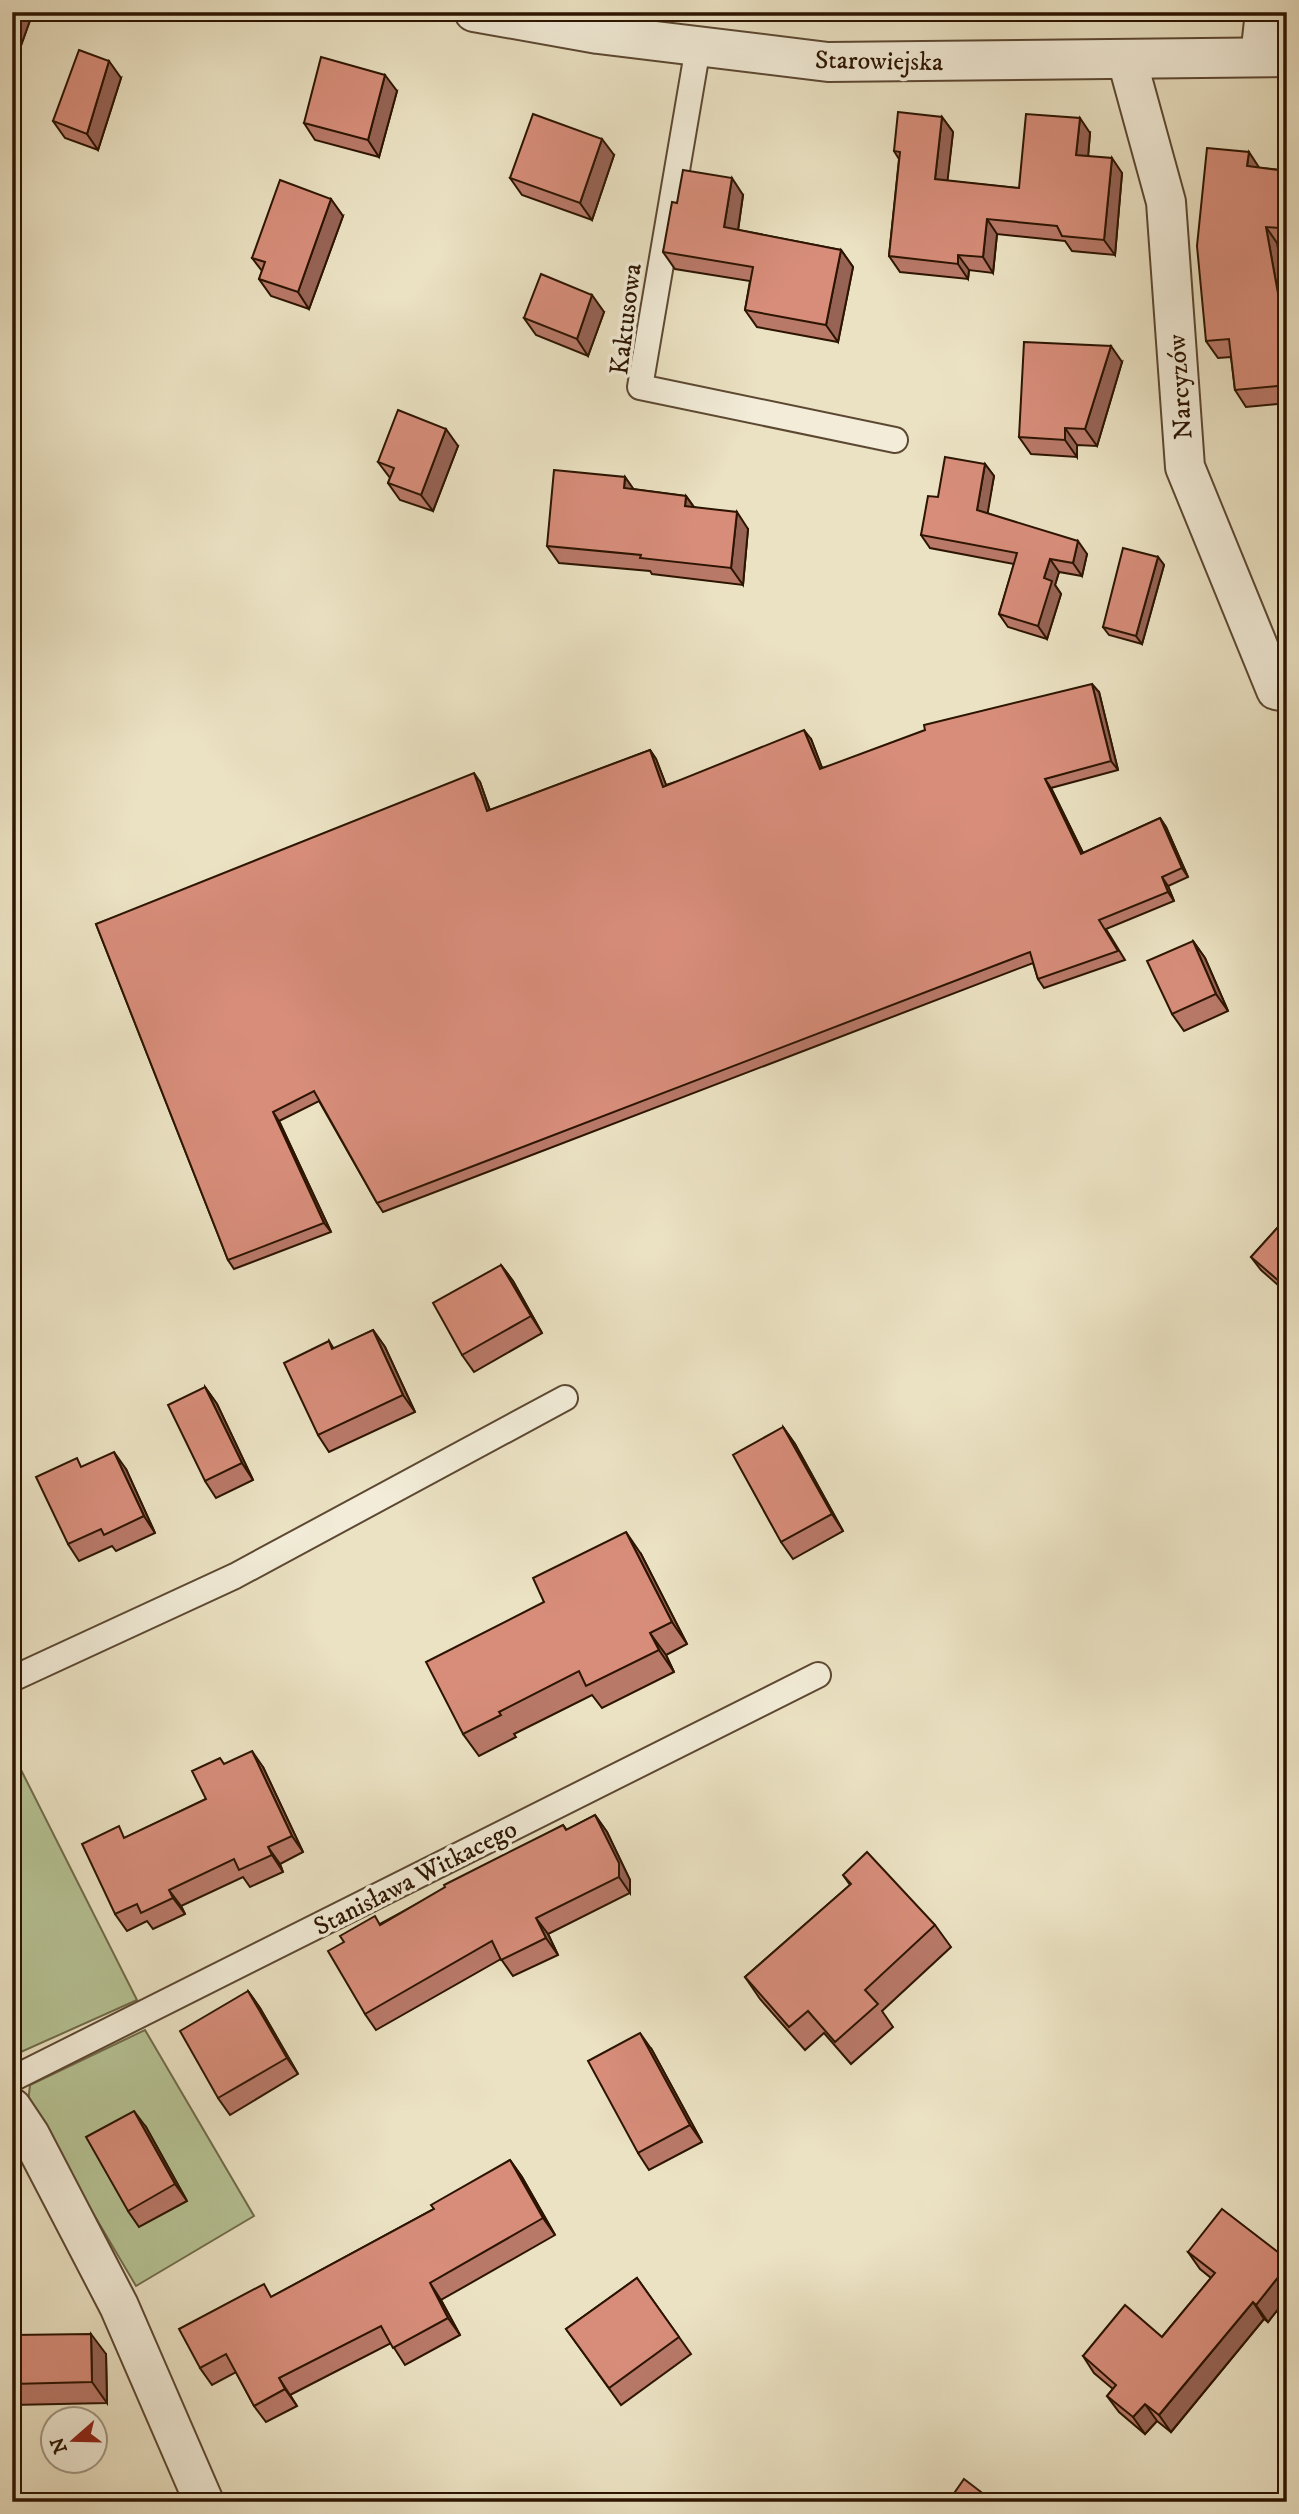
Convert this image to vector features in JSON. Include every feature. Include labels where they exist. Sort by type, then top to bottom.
[{"type":"street","name":"Starowiejska","points":[[474,12],[598,34],[828,62],[1274,57]]},
{"type":"street","points":[[1265,12],[1274,57]]},
{"type":"street","name":"Narcyzów","points":[[1127,60],[1166,202],[1185,467],[1276,690],[1287,692]]},
{"type":"street","points":[[12,2108],[30,2135],[119,2306],[204,2502]]},
{"type":"lane","name":"Kaktusowa","points":[[698,47],[640,387],[895,440]]},
{"type":"lane","points":[[12,1679],[235,1576],[565,1398]]},
{"type":"lane","name":"Stanisława Witkacego","points":[[12,2079],[818,1675]]},
{"type":"green space","points":[[12,1752],[137,2000],[12,2056]]},
{"type":"green space","points":[[145,2030],[254,2216],[136,2286],[28,2103],[30,2085]]},
{"type":"building","points":[[79,50],[109,61],[87,134],[53,121]]},
{"type":"building","points":[[321,57],[385,75],[368,140],[304,123]]},
{"type":"building","points":[[898,112],[942,117],[935,179],[1019,188],[1026,114],[1080,118],[1076,155],[1112,158],[1104,240],[1062,236],[1057,226],[987,219],[983,257],[958,255],[958,264],[889,256],[900,152],[894,151]]},
{"type":"building","points":[[533,114],[602,139],[580,203],[510,178]]},
{"type":"building","points":[[1207,148],[1249,152],[1247,166],[1287,171],[1287,220],[1280,219],[1279,228],[1266,227],[1279,299],[1287,298],[1287,385],[1235,390],[1229,339],[1206,341],[1197,246]]},
{"type":"building","points":[[683,170],[732,178],[724,227],[841,250],[826,325],[745,310],[753,267],[663,252],[672,202],[677,203]]},
{"type":"building","points":[[280,180],[331,199],[298,292],[259,279],[265,262],[252,258]]},
{"type":"building","points":[[541,274],[592,295],[577,339],[524,318]]},
{"type":"building","points":[[1024,342],[1111,346],[1085,429],[1065,428],[1065,440],[1019,437]]},
{"type":"building","points":[[398,410],[446,429],[421,495],[388,483],[394,468],[378,462]]},
{"type":"building","points":[[945,457],[985,464],[977,510],[1078,541],[1073,563],[1050,559],[1044,578],[1052,581],[1038,626],[999,614],[1017,553],[921,535],[928,496],[938,497]]},
{"type":"building","points":[[554,470],[625,477],[624,488],[686,496],[685,506],[737,512],[731,568],[640,558],[641,555],[547,546]]},
{"type":"building","points":[[1123,548],[1158,557],[1136,636],[1103,627]]},
{"type":"building","points":[[1092,684],[1111,761],[1045,779],[1081,854],[1160,818],[1182,868],[1162,877],[1168,892],[1099,920],[1118,951],[1038,979],[1030,952],[377,1203],[314,1091],[273,1112],[324,1223],[228,1260],[96,924],[474,773],[487,811],[650,750],[663,787],[804,730],[820,769],[925,730],[924,725]]},
{"type":"building","points":[[1193,941],[1216,994],[1172,1014],[1147,961]]},
{"type":"building","points":[[1287,1217],[1287,1288],[1251,1257]]},
{"type":"building","points":[[501,1265],[531,1316],[462,1355],[433,1303]]},
{"type":"building","points":[[373,1330],[403,1395],[318,1435],[284,1363],[329,1341],[332,1349]]},
{"type":"building","points":[[205,1387],[242,1463],[205,1481],[168,1405]]},
{"type":"building","points":[[783,1427],[832,1514],[781,1542],[733,1455]]},
{"type":"building","points":[[114,1452],[144,1516],[104,1535],[101,1529],[68,1544],[36,1477],[77,1458],[81,1467]]},
{"type":"building","points":[[626,1532],[672,1622],[650,1633],[659,1650],[586,1686],[579,1671],[499,1712],[501,1715],[463,1734],[426,1662],[544,1602],[533,1578]]},
{"type":"building","points":[[252,1751],[292,1836],[268,1847],[272,1855],[239,1870],[234,1859],[169,1890],[173,1898],[141,1913],[137,1904],[115,1914],[82,1844],[119,1826],[124,1838],[206,1799],[192,1771],[220,1758],[224,1764]]},
{"type":"building","points":[[595,1815],[619,1863],[619,1877],[536,1918],[546,1938],[501,1960],[492,1941],[365,2014],[328,1951],[344,1942],[340,1936],[375,1916],[380,1925],[445,1887],[444,1885],[563,1825],[566,1830]]},
{"type":"building","points":[[867,1852],[935,1925],[865,1990],[878,2004],[835,2042],[808,2011],[789,2027],[745,1977],[851,1884],[843,1875]]},
{"type":"building","points":[[248,1991],[287,2058],[218,2098],[180,2031]]},
{"type":"building","points":[[640,2033],[690,2125],[638,2153],[588,2061]]},
{"type":"building","points":[[134,2111],[175,2184],[128,2211],[86,2137]]},
{"type":"building","points":[[510,2160],[543,2218],[430,2283],[448,2318],[393,2348],[381,2326],[279,2378],[285,2389],[254,2406],[226,2354],[200,2368],[179,2329],[264,2284],[271,2297],[434,2209],[431,2205]]},
{"type":"building","points":[[1222,2209],[1287,2259],[1287,2266],[1256,2305],[1253,2302],[1159,2415],[1145,2404],[1133,2417],[1107,2396],[1116,2385],[1083,2356],[1125,2305],[1162,2337],[1215,2273],[1188,2252]]},
{"type":"building","points":[[637,2278],[679,2337],[609,2388],[566,2329]]},
{"type":"building","points":[[91,2334],[92,2382],[12,2384],[12,2335]]},
{"type":"building","points":[[964,2479],[994,2502],[948,2502]]}]
